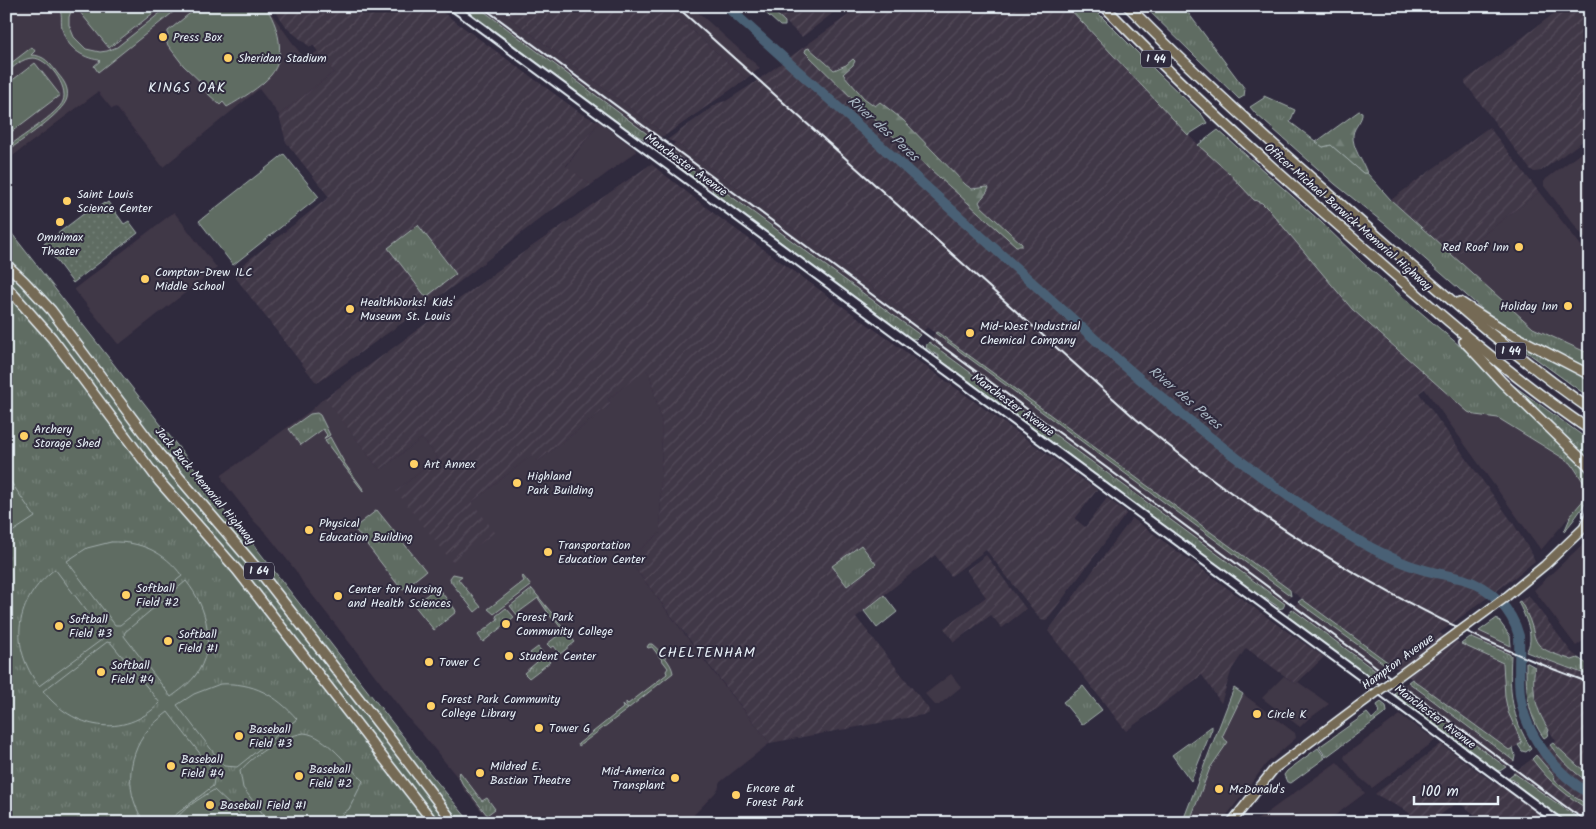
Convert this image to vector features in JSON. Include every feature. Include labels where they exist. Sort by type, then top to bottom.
[{"type":"highway","name":"Officer Michael Barwick Memorial Highway","points":[[1104,6],[1209,110],[1446,320],[1499,364],[1590,430]]},
{"type":"highway","name":"Officer Michael Barwick Memorial Highway","points":[[1128,6],[1247,121],[1436,288],[1514,354],[1590,409]]},
{"type":"highway","name":"Jack Buck Memorial Highway","points":[[6,264],[39,295],[56,316],[171,470],[255,566],[454,823]]},
{"type":"highway","name":"I 64","points":[[6,286],[52,338],[160,480],[237,570],[434,823]]},
{"type":"highway","points":[[1436,288],[1505,331],[1590,376]]},
{"type":"highway","points":[[1446,320],[1502,382],[1590,467]]},
{"type":"highway","points":[[1577,455],[1590,472]]},
{"type":"main road","name":"Manchester Avenue","points":[[452,6],[1560,823]]},
{"type":"main road","name":"Hampton Avenue","points":[[1231,823],[1274,770],[1530,579],[1588,524],[1590,513]]},
{"type":"shaded area","points":[[6,6],[266,6],[305,60],[318,51],[334,72],[279,115],[259,89],[163,167],[116,107],[112,109],[98,92],[6,161]]},
{"type":"shaded area","points":[[272,6],[434,6],[582,114],[599,122],[566,166],[591,185],[547,213],[458,283],[319,382],[315,381],[232,273],[329,197],[286,142],[279,115],[334,72],[313,45],[310,47],[288,29]]},
{"type":"shaded area","points":[[477,6],[494,6],[666,135],[654,139]]},
{"type":"shaded area","points":[[494,6],[665,6],[746,79],[666,135]]},
{"type":"shaded area","points":[[665,6],[691,6],[760,68],[746,79]]},
{"type":"shaded area","points":[[768,6],[842,6],[802,37]]},
{"type":"shaded area","points":[[861,6],[1067,6],[1188,135],[1270,211],[1352,309],[1434,382],[1419,393],[1513,523],[1535,561],[1439,633],[1503,663],[1508,712],[1522,743],[1509,750],[675,142],[667,140],[718,103],[726,101],[751,85]]},
{"type":"shaded area","points":[[1564,6],[1590,6],[1590,136],[1541,171],[1534,172],[1465,81]]},
{"type":"shaded area","points":[[599,122],[635,149],[636,152],[591,185],[566,167]]},
{"type":"shaded area","points":[[1489,127],[1539,192],[1454,257],[1391,200]]},
{"type":"shaded area","points":[[675,142],[927,327],[920,335],[709,180],[713,192],[706,187],[693,170],[670,150]]},
{"type":"shaded area","points":[[1590,146],[1590,245],[1544,186],[1544,182]]},
{"type":"shaded area","points":[[651,164],[716,215],[1097,490],[1075,519],[1085,527],[1107,498],[1126,512],[1046,621],[1041,620],[986,550],[951,576],[935,555],[856,617],[928,708],[928,714],[770,743],[628,559],[660,533],[662,424],[650,375],[646,370],[608,399],[611,404],[538,461],[532,455],[472,502],[495,532],[454,564],[396,491],[438,458],[422,438],[380,470],[325,398],[508,263]]},
{"type":"shaded area","points":[[1539,192],[1590,257],[1590,354],[1533,328],[1454,257]]},
{"type":"shaded area","name":"Compton-Drew ILC Middle School","points":[[174,212],[217,268],[118,344],[74,289]]},
{"type":"shaded area","points":[[935,333],[1291,596],[1285,604],[929,342]]},
{"type":"shaded area","name":"Forest Park Community College","points":[[646,369],[650,375],[662,424],[660,533],[628,559],[707,664],[770,743],[719,783],[715,793],[686,823],[491,823],[463,788],[458,778],[412,723],[303,583],[296,571],[223,481],[222,475],[310,411],[325,397],[380,470],[422,438],[438,458],[396,491],[472,502],[533,454],[538,461],[611,404],[608,399]]},
{"type":"shaded area","points":[[1434,382],[1468,412],[1475,415],[1498,418],[1571,463],[1588,488],[1586,497],[1541,550],[1424,388]]},
{"type":"shaded area","points":[[1132,518],[1324,657],[1296,684],[1246,648],[1232,669],[1221,703],[1202,675],[1126,731],[1048,631]]},
{"type":"shaded area","points":[[1585,542],[1590,546],[1590,636],[1576,646],[1534,590]]},
{"type":"shaded area","points":[[986,555],[1026,609],[1002,628],[991,615],[954,642],[944,628],[986,597],[966,570]]},
{"type":"shaded area","points":[[1528,595],[1572,653],[1590,666],[1590,823],[1486,823],[1458,802],[1429,823],[1418,823],[1408,812],[1375,794],[1441,744],[1497,785],[1556,741],[1543,721],[1534,694],[1533,636],[1528,615],[1520,601]]},
{"type":"shaded area","points":[[1298,602],[1390,668],[1381,675],[1292,609]]},
{"type":"shaded area","points":[[1479,631],[1511,646],[1511,655],[1470,637]]},
{"type":"shaded area","points":[[951,674],[961,687],[939,705],[935,705],[925,694]]},
{"type":"shaded area","points":[[1284,676],[1296,684],[1298,682],[1329,704],[1300,727],[1262,698]]},
{"type":"shaded area","points":[[1408,682],[1514,761],[1506,767],[1399,689]]},
{"type":"shaded area","points":[[1243,694],[1295,733],[1296,738],[1266,764],[1221,823],[1189,823],[1210,768],[1228,742],[1222,737]]},
{"type":"shaded area","points":[[1400,715],[1436,740],[1372,788],[1359,777],[1344,758],[1345,755]]},
{"type":"shaded area","points":[[1337,762],[1365,793],[1325,823],[1253,823]]},
{"type":"green space","points":[[57,6],[73,6],[69,17],[69,25],[74,37],[86,49],[100,52],[117,47],[169,6],[181,6],[98,72],[94,66],[99,60],[81,54],[67,41]]},
{"type":"green space","points":[[75,6],[162,6],[109,48]]},
{"type":"green space","name":"Sheridan Stadium","points":[[202,6],[265,6],[277,31],[280,50],[279,59],[271,75],[244,97],[227,107],[223,102],[220,105],[206,92],[208,89],[183,65],[167,44],[168,31]]},
{"type":"green space","points":[[471,6],[477,6],[654,139],[644,139],[634,134],[472,14],[470,11]]},
{"type":"green space","points":[[758,6],[768,6],[785,22],[785,26],[780,26]]},
{"type":"green space","points":[[1067,6],[1091,6],[1202,115],[1207,123],[1188,135]]},
{"type":"green space","points":[[1144,6],[1183,6],[1245,89],[1244,96],[1239,99]]},
{"type":"green space","points":[[32,47],[35,51],[31,55],[40,56],[46,60],[62,79],[67,88],[67,98],[50,119],[6,152],[6,148],[46,119],[63,101],[63,88],[56,74],[39,59],[25,60],[6,73],[6,67]]},
{"type":"green space","points":[[809,48],[834,70],[846,65],[853,59],[855,61],[853,65],[843,74],[864,98],[875,106],[880,102],[903,120],[966,185],[972,189],[989,188],[979,202],[981,206],[1022,246],[1016,246],[864,110],[805,52]]},
{"type":"green space","points":[[35,63],[60,95],[6,136],[6,85]]},
{"type":"green space","points":[[1264,96],[1295,110],[1290,122],[1323,147],[1331,145],[1363,173],[1367,173],[1391,200],[1533,328],[1590,354],[1590,371],[1520,334],[1482,309],[1256,114],[1250,107],[1264,98]]},
{"type":"green space","points":[[1359,111],[1362,112],[1362,115],[1354,132],[1353,140],[1367,173],[1363,173],[1331,145],[1323,147],[1316,142]]},
{"type":"green space","points":[[1218,130],[1321,222],[1362,262],[1467,352],[1582,466],[1589,476],[1590,491],[1583,506],[1564,532],[1569,517],[1586,497],[1588,489],[1571,463],[1498,418],[1475,415],[1468,412],[1352,309],[1270,211],[1262,203],[1254,200],[1229,173],[1198,145]]},
{"type":"green space","points":[[670,150],[690,167],[706,187],[676,164]]},
{"type":"green space","points":[[284,154],[319,197],[233,265],[199,221]]},
{"type":"green space","points":[[709,180],[920,335],[916,339],[911,338],[713,192]]},
{"type":"green space","points":[[108,202],[124,224],[129,221],[138,233],[73,283],[44,244],[94,206],[96,209]]},
{"type":"green space","points":[[418,225],[456,274],[426,297],[388,248]]},
{"type":"green space","points":[[6,226],[211,489],[230,518],[239,526],[428,771],[471,823],[6,823]]},
{"type":"green space","points":[[937,332],[1290,590],[1291,596],[935,333]]},
{"type":"green space","points":[[1514,340],[1590,380],[1590,398],[1513,342]]},
{"type":"green space","points":[[929,342],[1285,604],[1283,608],[1278,609],[1279,607],[1264,599],[938,358],[939,356],[926,349]]},
{"type":"green space","points":[[1506,380],[1590,441],[1590,462]]},
{"type":"green space","points":[[317,413],[320,415],[330,435],[323,439],[327,435],[323,429],[301,445],[289,429],[310,414]]},
{"type":"green space","points":[[330,437],[345,464],[363,491],[325,441]]},
{"type":"green space","points":[[6,475],[35,517],[6,536]]},
{"type":"green space","points":[[377,510],[426,571],[402,590],[354,528]]},
{"type":"green space","name":"Softball Field #2","points":[[111,542],[142,546],[160,554],[182,576],[120,625],[115,625],[67,561],[87,548]]},
{"type":"green space","points":[[861,545],[876,564],[847,586],[832,566]]},
{"type":"green space","name":"Softball Field #3","points":[[55,569],[104,634],[104,638],[39,686],[29,671],[23,655],[20,640],[20,624],[24,609],[31,595],[41,581]]},
{"type":"green space","points":[[453,574],[462,576],[458,579],[481,607],[475,612],[451,582],[450,578]]},
{"type":"green space","points":[[523,576],[531,586],[494,614],[488,609],[524,581]]},
{"type":"green space","name":"Softball Field #1","points":[[186,581],[200,603],[207,628],[208,640],[202,665],[195,676],[171,697],[124,636],[125,632]]},
{"type":"green space","points":[[437,587],[456,612],[434,630],[414,605]]},
{"type":"green space","points":[[532,589],[564,628],[562,629],[553,620],[538,598],[519,612],[518,616],[510,606]]},
{"type":"green space","points":[[884,595],[897,612],[877,628],[864,611]]},
{"type":"green space","points":[[1302,599],[1393,666],[1390,668],[1298,602]]},
{"type":"green space","points":[[1520,601],[1539,645],[1550,652],[1572,660],[1578,658],[1590,666],[1590,676],[1526,652],[1529,646],[1530,634],[1518,602]]},
{"type":"green space","points":[[506,608],[514,617],[483,642],[478,635],[498,619],[496,616]]},
{"type":"green space","points":[[1292,609],[1381,675],[1374,680],[1290,618],[1288,615]]},
{"type":"green space","points":[[1497,618],[1510,636],[1511,646],[1479,631]]},
{"type":"green space","points":[[565,630],[575,642],[560,654],[554,646],[551,648],[547,644]]},
{"type":"green space","points":[[1470,637],[1511,655],[1511,692],[1515,714],[1524,737],[1531,748],[1526,752],[1522,751],[1518,745],[1522,743],[1508,712],[1503,663],[1461,644]]},
{"type":"green space","name":"Softball Field #4","points":[[107,642],[111,643],[160,703],[146,715],[130,722],[115,725],[99,725],[83,721],[69,714],[55,704],[43,691]]},
{"type":"green space","points":[[649,644],[652,644],[665,657],[673,673],[629,708],[626,706],[626,702],[628,704],[667,674],[668,668],[652,647],[647,647]]},
{"type":"green space","points":[[538,647],[550,662],[529,678],[524,673],[537,662],[530,653]]},
{"type":"green space","points":[[1526,662],[1535,667],[1534,692],[1538,708],[1549,730],[1544,738],[1538,729],[1531,711],[1527,692]]},
{"type":"green space","points":[[1412,679],[1509,750],[1513,748],[1514,761],[1408,682]]},
{"type":"green space","name":"Baseball Field #3","points":[[220,684],[243,685],[263,692],[281,703],[297,719],[237,767],[224,766],[177,705],[194,694]]},
{"type":"green space","points":[[1083,686],[1102,710],[1082,725],[1063,702]]},
{"type":"green space","points":[[1234,688],[1243,694],[1222,737],[1228,742],[1210,768],[1189,823],[1182,823]]},
{"type":"green space","points":[[1399,689],[1506,767],[1500,771],[1496,770],[1393,694]]},
{"type":"green space","points":[[1381,702],[1386,706],[1387,712],[1326,757],[1319,747],[1367,713],[1372,719],[1378,714],[1379,709],[1377,705]]},
{"type":"green space","points":[[622,705],[628,709],[579,746],[578,744],[623,708]]},
{"type":"green space","name":"Baseball Field #4","points":[[168,712],[215,773],[213,786],[165,823],[145,823],[138,812],[131,789],[132,765],[135,753],[147,731]]},
{"type":"green space","points":[[1212,726],[1212,729],[1191,781],[1172,755]]},
{"type":"green space","name":"Baseball Field #2","points":[[304,733],[320,739],[328,745],[363,781],[349,809],[331,823],[270,823],[243,788],[240,771],[269,747],[287,738]]},
{"type":"green space","points":[[1553,743],[1578,766],[1590,774],[1590,783],[1563,761],[1550,745]]},
{"type":"green space","points":[[1318,748],[1325,758],[1291,783],[1287,782],[1284,775],[1287,771]]},
{"type":"green space","points":[[1536,755],[1554,776],[1555,781],[1576,798],[1590,806],[1590,811],[1551,781],[1532,759]]},
{"type":"green space","points":[[460,772],[482,801],[487,798],[495,809],[487,815],[462,783],[458,774]]},
{"type":"green space","points":[[1514,773],[1585,823],[1568,823],[1516,785],[1517,783],[1512,779],[1510,780],[1509,777]]},
{"type":"green space","name":"Baseball Field #1","points":[[214,790],[249,823],[173,823],[186,808]]},
{"type":"waterway","name":"River des Peres","points":[[726,6],[1118,360],[1233,455],[1306,508],[1364,544],[1411,566],[1463,579],[1491,593],[1511,617],[1519,636],[1520,695],[1528,725],[1535,739],[1554,764],[1565,776],[1590,794]]},
{"type":"railway","points":[[481,6],[1590,823]]},
{"type":"railway","points":[[676,6],[1136,419],[1188,461],[1295,537],[1408,603],[1527,659],[1590,683]]},
{"type":"place","name":"Press Box","points":[[163,37]]},
{"type":"place","name":"Sheridan Stadium","points":[[228,58]]},
{"type":"place","name":"Saint Louis Science Center","points":[[67,201]]},
{"type":"place","name":"Omnimax Theater","points":[[60,222]]},
{"type":"place","name":"Red Roof Inn","points":[[1519,247]]},
{"type":"place","name":"Compton-Drew ILC Middle School","points":[[145,279]]},
{"type":"place","name":"Holiday Inn","points":[[1568,306]]},
{"type":"place","name":"HealthWorks! Kids' Museum St. Louis","points":[[350,309]]},
{"type":"place","name":"Mid-West Industrial Chemical Company","points":[[970,333]]},
{"type":"place","name":"Archery Storage Shed","points":[[24,436]]},
{"type":"place","name":"Art Annex","points":[[414,464]]},
{"type":"place","name":"Highland Park Building","points":[[517,483]]},
{"type":"place","name":"Physical Education Building","points":[[309,530]]},
{"type":"place","name":"Transportation Education Center","points":[[548,552]]},
{"type":"place","name":"Softball Field #2","points":[[126,595]]},
{"type":"place","name":"Center for Nursing and Health Sciences","points":[[338,596]]},
{"type":"place","name":"Forest Park Community College","points":[[506,624]]},
{"type":"place","name":"Softball Field #3","points":[[59,626]]},
{"type":"place","name":"Softball Field #1","points":[[168,641]]},
{"type":"place","name":"Student Center","points":[[509,656]]},
{"type":"place","name":"Tower C","points":[[429,662]]},
{"type":"place","name":"Softball Field #4","points":[[101,672]]},
{"type":"place","name":"Forest Park Community College Library","points":[[431,706]]},
{"type":"place","name":"Circle K","points":[[1257,714]]},
{"type":"place","name":"Tower G","points":[[539,728]]},
{"type":"place","name":"Baseball Field #3","points":[[239,736]]},
{"type":"place","name":"Baseball Field #4","points":[[171,766]]},
{"type":"place","name":"Mildred E. Bastian Theatre","points":[[480,773]]},
{"type":"place","name":"Baseball Field #2","points":[[299,776]]},
{"type":"place","name":"Mid-America Transplant","points":[[675,778]]},
{"type":"place","name":"McDonald's","points":[[1219,789]]},
{"type":"place","name":"Encore at Forest Park","points":[[736,795]]},
{"type":"place","name":"Baseball Field #1","points":[[210,805]]},
{"type":"district","name":"KINGS OAK","points":[[187,88]]},
{"type":"district","name":"CHELTENHAM","points":[[707,653]]}]
